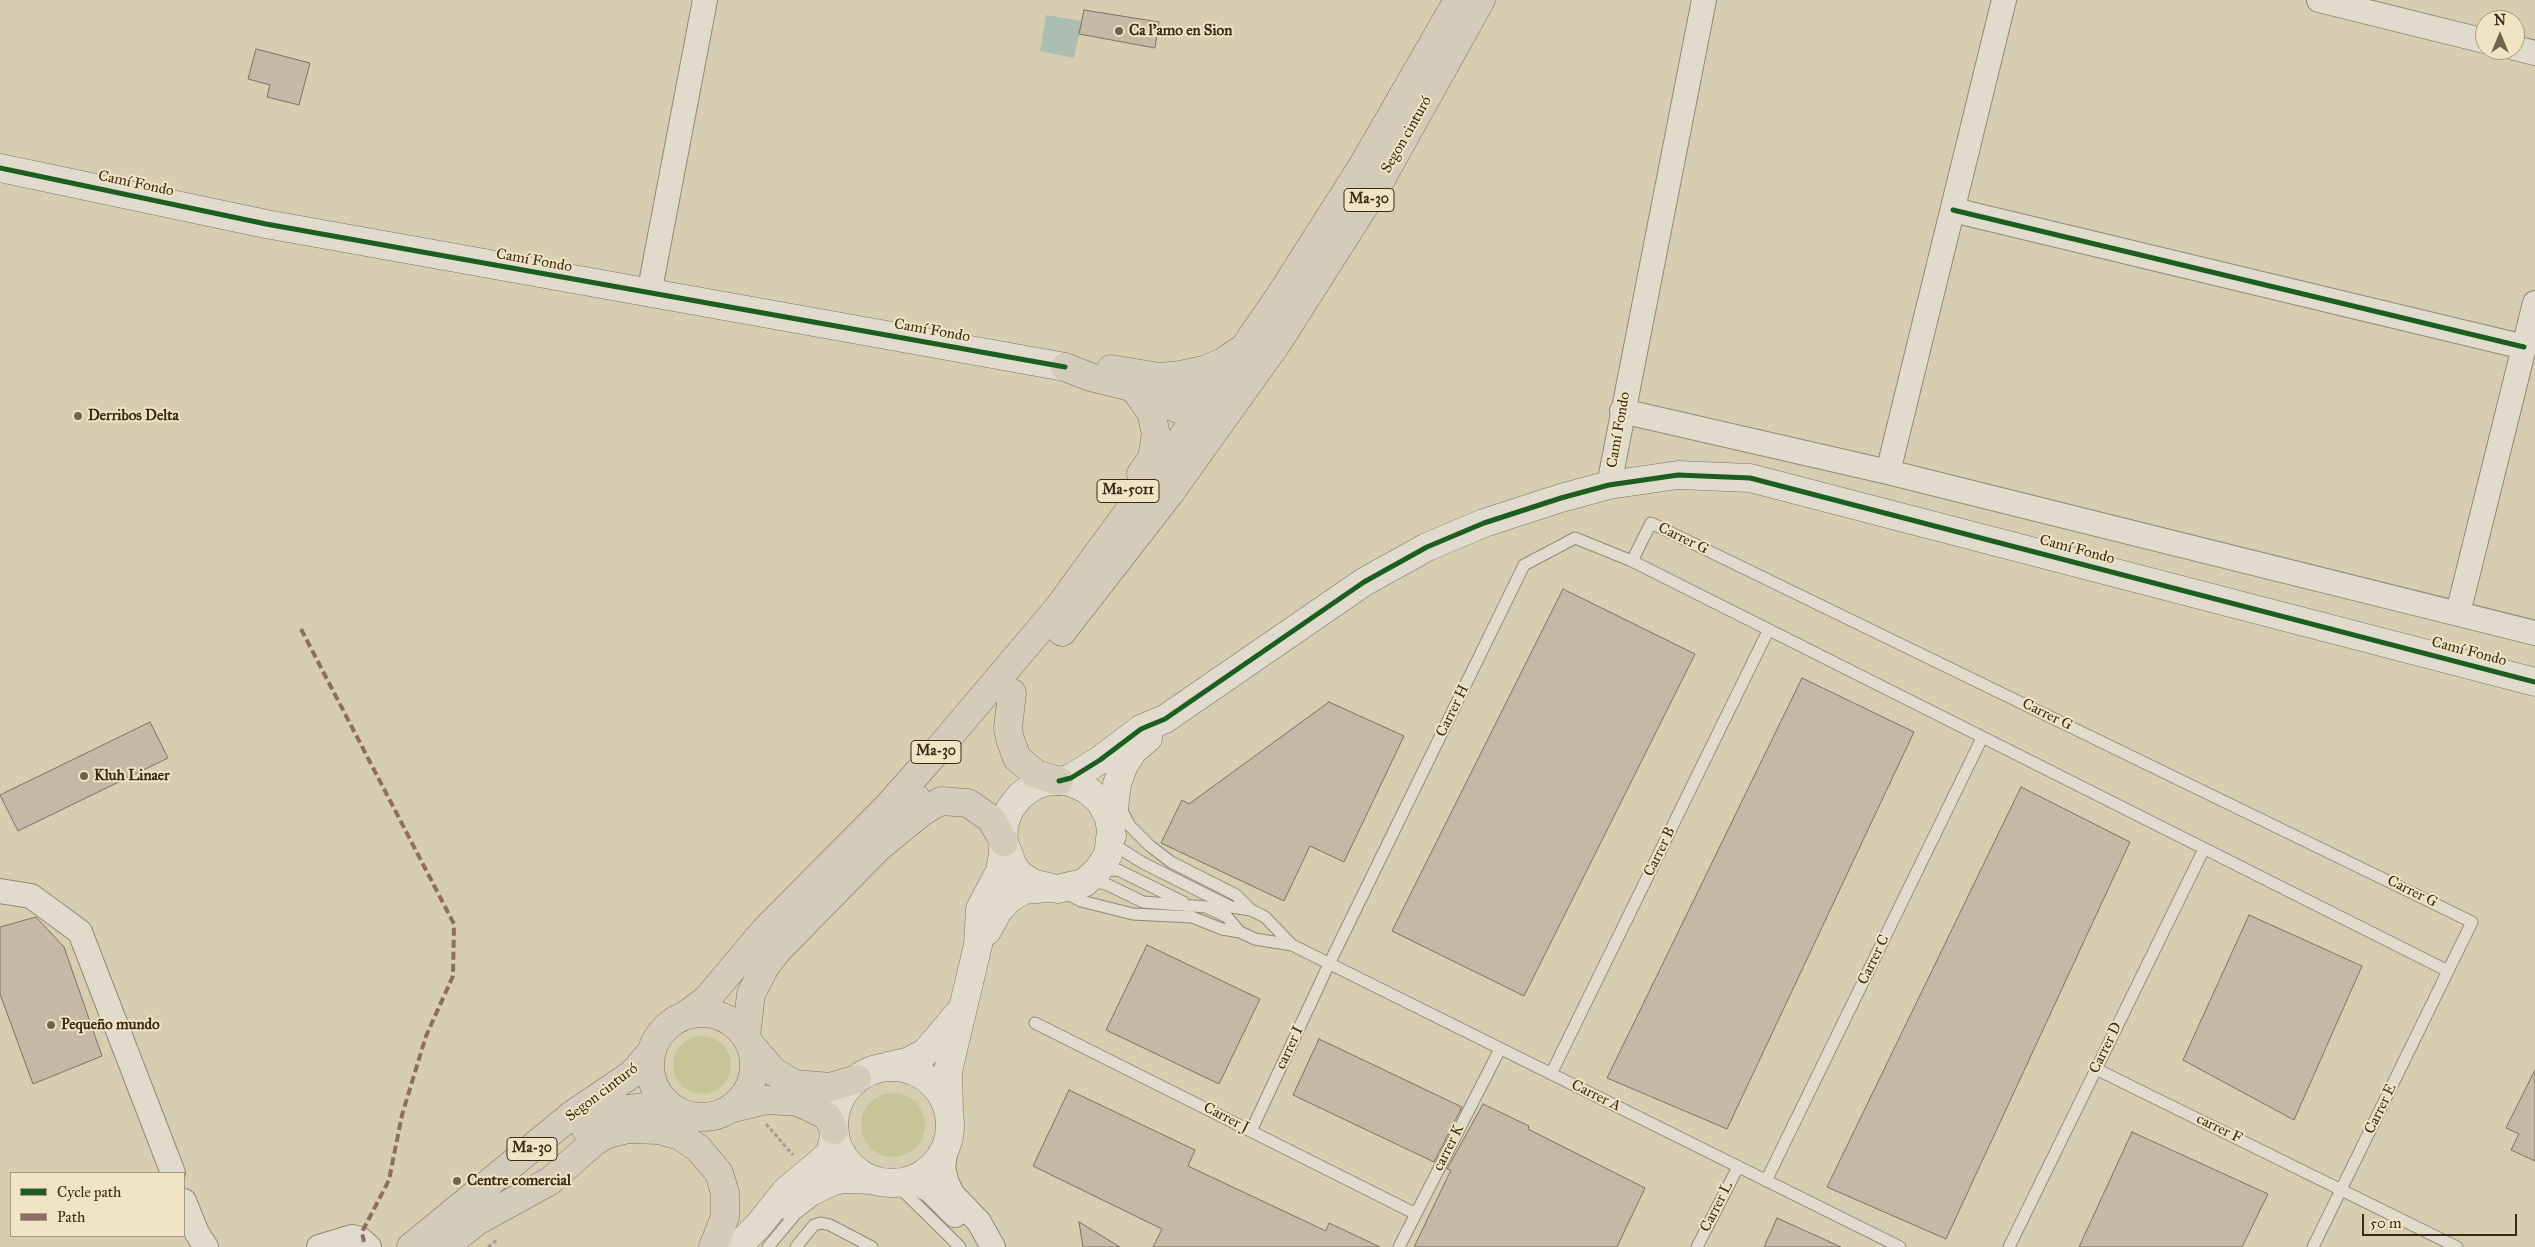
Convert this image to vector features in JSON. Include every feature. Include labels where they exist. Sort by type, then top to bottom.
[{"type":"highway","name":"Segon cinturó","points":[[1252,337],[1363,165],[1458,0]]},
{"type":"highway","name":"Segon cinturó","points":[[1081,593],[1243,392],[1320,277],[1429,96],[1481,0]]},
{"type":"highway","points":[[1200,412],[1211,409],[1221,402],[1303,282],[1384,152],[1429,96]]},
{"type":"highway","points":[[1147,384],[1215,366],[1232,356],[1252,337]]},
{"type":"highway","points":[[1200,412],[1252,337]]},
{"type":"highway","points":[[1065,367],[1092,366],[1147,384],[1184,386],[1192,393],[1200,412],[1200,427],[1196,437],[1081,593]]},
{"type":"highway","name":"Ma-5011","points":[[1081,593],[1100,531],[1148,465],[1155,451],[1155,423],[1147,403],[1147,384]]},
{"type":"highway","name":"Ma-30","points":[[444,1247],[481,1219],[570,1142],[601,1119],[620,1111],[655,1106],[673,1109],[698,1117],[715,1116],[730,1109],[744,1097],[752,1081],[754,1063],[749,1041],[750,1000],[759,976],[778,950],[878,848],[902,815],[1012,693],[1081,593],[1200,412]]},
{"type":"highway","name":"Ma-30","points":[[673,1109],[661,1098],[653,1083],[650,1068],[652,1051],[664,1030],[706,1000],[765,930],[888,805],[931,758],[1044,627],[1081,593]]},
{"type":"highway","points":[[1012,693],[1008,728],[1017,758],[1036,774],[1059,781]]},
{"type":"highway","points":[[878,848],[931,806],[951,801],[968,803],[983,812],[996,826],[1004,842]]},
{"type":"highway","points":[[684,1016],[701,1013],[719,1016],[734,1024],[773,1071],[794,1084],[830,1087],[857,1078]]},
{"type":"highway","name":"Segon cinturó","points":[[411,1247],[579,1110],[632,1074],[652,1051]]},
{"type":"highway","name":"Ma-30","points":[[730,1109],[771,1112],[798,1102],[815,1108],[827,1116],[835,1131]]},
{"type":"highway","points":[[481,1219],[550,1181],[594,1142],[605,1135],[628,1129],[659,1130],[680,1136],[698,1148],[719,1173],[724,1193],[725,1211],[722,1227],[713,1247]]},
{"type":"street","points":[[649,294],[705,0]]},
{"type":"street","name":"Camí Fondo","points":[[1704,0],[1609,485],[1678,475],[1750,478],[2535,682]]},
{"type":"street","points":[[1888,472],[2004,0]]},
{"type":"street","points":[[2319,0],[2475,39]]},
{"type":"street","name":"Camí Fondo","points":[[0,168],[266,224],[1065,367]]},
{"type":"street","points":[[1953,210],[2524,347]]},
{"type":"street","points":[[2458,614],[2535,303]]},
{"type":"street","points":[[1622,411],[1888,472],[2535,633]]},
{"type":"street","points":[[991,1245],[979,1222],[952,1194],[943,1168],[950,1129],[948,1071],[978,945],[980,910],[1000,871],[1006,817],[1020,796],[1042,783],[1071,778],[1100,760],[1141,729],[1165,719],[1397,562],[1484,523],[1609,485]]},
{"type":"street","points":[[978,945],[998,910],[1007,900],[1024,890],[1065,888],[1088,880],[1108,855],[1117,791],[1128,758],[1165,719]]},
{"type":"street","points":[[1059,781],[1077,785],[1093,794],[1109,818],[1112,836]]},
{"type":"street","points":[[1004,842],[1008,858],[1019,874],[1032,883],[1050,888]]},
{"type":"street","points":[[0,891],[32,896],[80,932],[173,1172]]},
{"type":"street","points":[[753,1247],[830,1154],[839,1101],[857,1078],[884,1067],[908,1062],[925,1053],[962,1009]]},
{"type":"street","points":[[884,1067],[903,1067],[921,1074],[941,1093],[949,1110]]},
{"type":"street","points":[[835,1131],[844,1157],[857,1171],[887,1181],[913,1179],[928,1170],[946,1148]]},
{"type":"street","points":[[737,1247],[758,1226],[786,1191],[806,1185],[843,1179],[918,1184],[931,1191],[970,1232],[991,1245]]},
{"type":"street","points":[[185,1204],[196,1234],[206,1247]]},
{"type":"street","points":[[319,1247],[352,1237],[360,1239],[369,1247]]},
{"type":"lane","name":"Carrer G","points":[[1632,561],[1651,523],[2472,922],[2448,971]]},
{"type":"lane","name":"Carrer H","points":[[1329,964],[1524,565],[1575,538],[1632,561]]},
{"type":"lane","points":[[1632,561],[2448,971]]},
{"type":"lane","name":"Carrer B","points":[[1551,1074],[1768,631]]},
{"type":"lane","name":"Carrer C","points":[[1766,1181],[1982,738]]},
{"type":"lane","points":[[1117,791],[1124,817],[1139,837],[1171,862],[1236,895],[1251,910]]},
{"type":"lane","points":[[1112,836],[1116,846],[1143,863],[1231,907],[1251,910],[1265,917],[1292,945]]},
{"type":"lane","name":"Carrer D","points":[[2009,1247],[2204,849]]},
{"type":"lane","points":[[1088,880],[1100,871],[1118,870],[1174,899],[1227,917],[1240,932]]},
{"type":"lane","points":[[1088,880],[1101,882],[1143,902],[1196,905]]},
{"type":"lane","points":[[1050,888],[1080,900],[1134,914],[1192,917],[1222,929],[1240,932],[1255,939],[1292,945]]},
{"type":"lane","name":"Carrer A","points":[[1292,945],[1738,1166],[1893,1246]]},
{"type":"lane","name":"carrer I","points":[[1252,1131],[1329,964]]},
{"type":"lane","name":"Carrer E","points":[[2313,1247],[2448,971]]},
{"type":"lane","name":"Carrer J","points":[[1035,1023],[1416,1214]]},
{"type":"lane","name":"carrer K","points":[[1399,1247],[1500,1048]]},
{"type":"lane","name":"carrer F","points":[[2096,1069],[2457,1247]]},
{"type":"lane","name":"Carrer L","points":[[1697,1247],[1738,1166]]},
{"type":"lane","points":[[887,1181],[904,1192],[960,1247]]},
{"type":"lane","points":[[768,1247],[794,1217],[806,1185]]},
{"type":"lane","points":[[796,1247],[814,1225],[821,1223],[830,1224],[872,1247]]},
{"type":"path","points":[[758,1123],[771,1112],[806,1185]]},
{"type":"path","points":[[488,1247],[502,1236]]},
{"type":"green space","points":[[696,1036],[708,1036],[723,1044],[731,1059],[731,1071],[723,1086],[708,1094],[696,1094],[681,1086],[673,1071],[673,1059],[681,1044]]},
{"type":"green space","points":[[893,1093],[911,1099],[919,1107],[925,1125],[919,1143],[911,1151],[893,1157],[875,1151],[867,1143],[861,1125],[867,1107],[875,1099]]},
{"type":"shaded area","points":[[1046,15],[1082,21],[1074,58],[1040,51]]},
{"type":"building","name":"Ca l'amo en Sion","points":[[1084,10],[1159,22],[1155,48],[1079,34]]},
{"type":"building","points":[[256,49],[310,63],[299,105],[267,97],[270,85],[248,79]]},
{"type":"building","points":[[1563,589],[1695,654],[1524,996],[1392,931]]},
{"type":"building","points":[[1802,678],[1914,732],[1727,1129],[1607,1078]]},
{"type":"building","points":[[1329,702],[1404,736],[1344,862],[1310,846],[1284,901],[1161,843],[1182,800],[1189,804]]},
{"type":"building","name":"Kluh Linaer","points":[[150,722],[168,758],[18,831],[0,795]]},
{"type":"building","points":[[2021,787],[2130,842],[1946,1239],[1827,1187]]},
{"type":"building","points":[[2249,915],[2362,966],[2294,1120],[2183,1060]]},
{"type":"building","name":"Pequeño mundo","points":[[36,917],[64,947],[102,1056],[33,1084],[0,994],[0,927]]},
{"type":"building","points":[[1147,945],[1260,999],[1219,1084],[1106,1030]]},
{"type":"building","points":[[1319,1039],[1462,1107],[1434,1162],[1293,1095]]},
{"type":"building","points":[[2535,1070],[2535,1161],[2511,1150],[2519,1134],[2506,1128]]},
{"type":"building","points":[[1069,1090],[1195,1150],[1188,1166],[1326,1231],[1329,1223],[1380,1247],[1153,1247],[1162,1229],[1033,1166]]},
{"type":"building","points":[[1483,1104],[1529,1126],[1528,1129],[1645,1188],[1617,1247],[1414,1247],[1451,1170],[1447,1169]]},
{"type":"building","points":[[2132,1132],[2268,1194],[2242,1247],[2079,1247]]},
{"type":"building","points":[[1777,1218],[1841,1247],[1764,1247]]},
{"type":"building","points":[[1079,1222],[1120,1247],[1083,1247]]},
{"type":"marked path","points":[[301,629],[454,924],[453,976],[426,1036],[402,1115],[389,1180],[362,1232],[364,1242]]},
{"type":"cycle path","points":[[0,168],[266,224],[1065,367]]},
{"type":"cycle path","points":[[1953,210],[2524,347]]},
{"type":"cycle path","points":[[1059,781],[1071,778],[1100,760],[1141,729],[1165,719],[1364,582],[1427,547],[1484,523],[1561,498],[1609,485],[1678,475],[1750,478],[2535,682]]},
{"type":"place","name":"Ca l'amo en Sion","points":[[1119,31]]},
{"type":"place","name":"Derribos Delta","points":[[78,416]]},
{"type":"place","name":"Kluh Linaer","points":[[84,776]]},
{"type":"place","name":"Pequeño mundo","points":[[51,1025]]},
{"type":"place","name":"Centre comercial","points":[[457,1181]]}]
